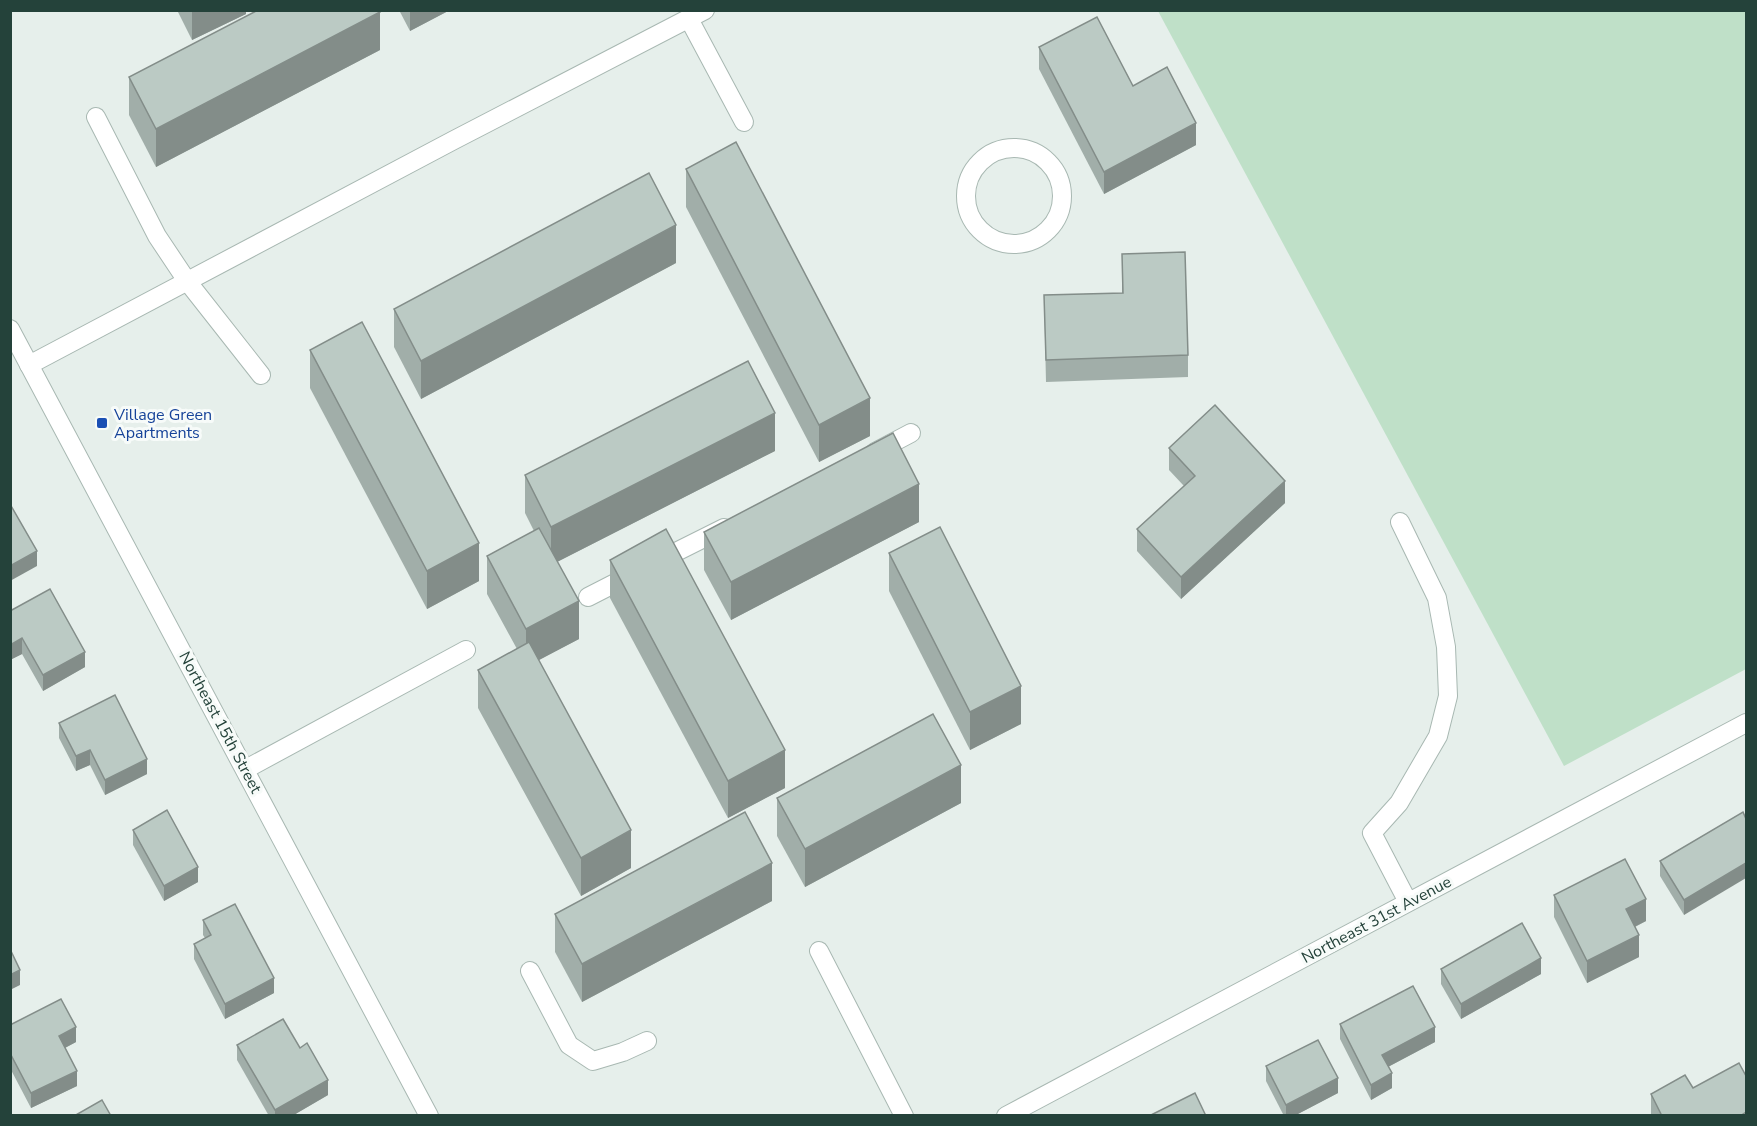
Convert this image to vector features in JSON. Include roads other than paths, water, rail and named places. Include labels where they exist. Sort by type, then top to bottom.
[{"type":"street","points":[[30,364],[697,15],[744,122]]},
{"type":"street","points":[[96,117],[157,236],[187,281],[261,375]]},
{"type":"street","points":[[1023,148],[1040,155],[1054,168],[1062,186],[1062,205],[1054,223],[1044,236],[1024,244],[1005,244],[987,237],[973,224],[966,207],[966,187],[973,170],[986,156],[1004,149],[1023,148]]},
{"type":"street","name":"Northeast 15th Street","points":[[10,329],[429,1116]]},
{"type":"street","points":[[859,460],[911,434]]},
{"type":"street","points":[[588,597],[744,518]]},
{"type":"street","points":[[1400,522],[1437,598],[1446,647],[1448,696],[1438,736],[1399,803],[1372,833],[1408,902]]},
{"type":"street","points":[[246,769],[466,650]]},
{"type":"street","name":"Northeast 31st Avenue","points":[[1006,1116],[1746,723]]},
{"type":"street","points":[[819,951],[904,1116]]},
{"type":"street","points":[[530,971],[569,1045],[593,1061],[624,1052],[647,1041]]},
{"type":"place","name":"Village Green Apartments","points":[[102,423]]}]
